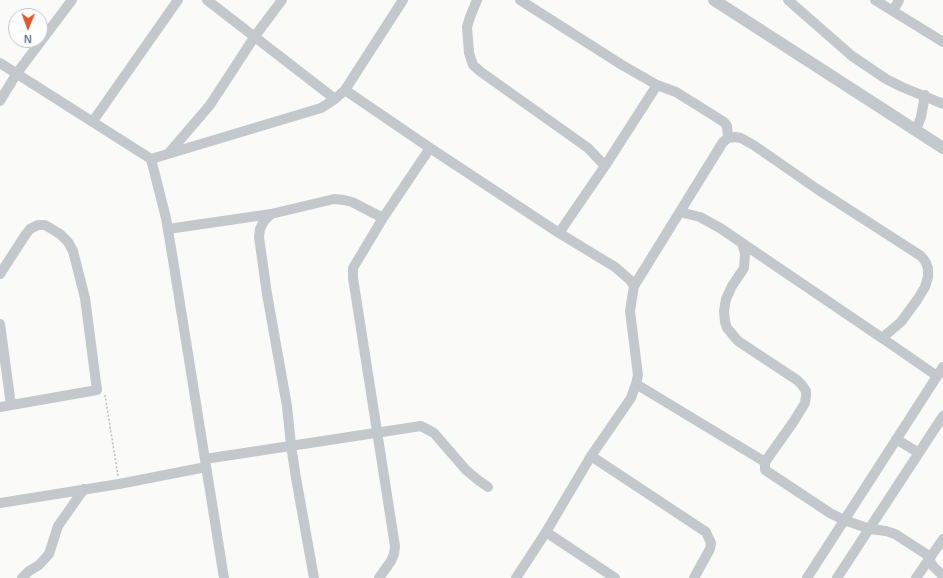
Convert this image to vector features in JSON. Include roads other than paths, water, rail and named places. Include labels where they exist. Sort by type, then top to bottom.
[{"type":"street","points":[[0,101],[17,74],[72,0]]},
{"type":"street","points":[[93,121],[178,0]]},
{"type":"street","points":[[207,0],[334,100]]},
{"type":"street","points":[[168,154],[210,105],[254,36],[282,0]]},
{"type":"street","points":[[151,159],[321,108],[334,100],[345,90],[403,0]]},
{"type":"street","points":[[477,0],[467,27],[469,53],[473,65],[588,148],[605,166]]},
{"type":"street","points":[[520,0],[622,65],[657,85],[676,92],[724,122],[727,126],[728,138]]},
{"type":"street","points":[[714,0],[943,148]]},
{"type":"street","points":[[788,0],[852,56],[886,79],[943,104]]},
{"type":"street","points":[[875,0],[943,42]]},
{"type":"street","points":[[893,11],[899,0]]},
{"type":"street","points":[[0,63],[151,159],[168,229],[224,578]]},
{"type":"street","points":[[559,233],[605,166],[657,85]]},
{"type":"street","points":[[345,90],[559,233],[615,267],[630,280],[634,286]]},
{"type":"street","points":[[916,130],[921,117],[925,96]]},
{"type":"street","points":[[516,578],[546,532],[591,456],[622,414],[631,398],[636,384],[637,364],[630,311],[634,286],[723,142],[728,138],[741,138],[755,146],[817,189],[921,256],[926,261],[928,277],[925,287],[901,322],[882,338]]},
{"type":"street","points":[[378,578],[394,554],[395,546],[376,433],[353,278],[353,268],[383,218],[430,148]]},
{"type":"street","points":[[168,229],[270,214],[334,199],[352,202],[383,218]]},
{"type":"street","points":[[680,212],[700,217],[720,228],[882,338],[940,372],[807,578]]},
{"type":"street","points":[[270,214],[262,225],[259,237],[267,294],[287,406],[291,445],[314,578]]},
{"type":"street","points":[[0,274],[26,234],[30,229],[38,225],[45,225],[60,234],[68,242],[73,251],[85,298],[97,390],[0,407]]},
{"type":"street","points":[[742,243],[745,254],[744,268],[732,286],[726,300],[724,311],[727,328],[738,341],[796,380],[806,391],[805,403],[794,422],[765,462],[764,467],[768,472],[844,520],[870,529],[895,534],[924,553],[933,566],[943,576]]},
{"type":"street","points":[[0,324],[11,405]]},
{"type":"street","points":[[636,384],[765,462]]},
{"type":"street","points":[[837,578],[943,416]]},
{"type":"street","points":[[0,503],[119,484],[205,463],[291,445],[419,426],[424,427],[438,436],[466,470],[488,487]]},
{"type":"street","points":[[896,439],[919,454]]},
{"type":"street","points":[[591,456],[706,532],[711,543],[710,549],[694,578]]},
{"type":"street","points":[[22,578],[39,565],[49,554],[58,526],[84,489]]},
{"type":"street","points":[[546,532],[615,578]]},
{"type":"street","points":[[916,578],[943,539]]}]
